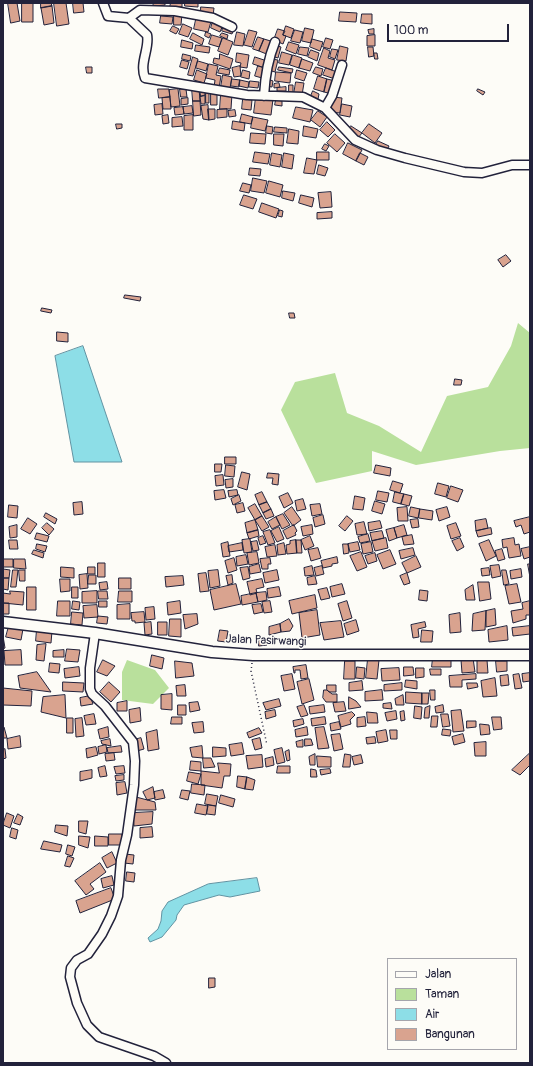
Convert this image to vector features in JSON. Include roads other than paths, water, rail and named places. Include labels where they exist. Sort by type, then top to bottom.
[{"type":"street","points":[[103,3],[108,16],[130,18],[147,35],[148,38],[144,56],[143,73],[145,78],[247,95],[303,97],[324,108],[355,140],[378,150],[405,158],[464,172],[482,173],[512,165],[530,165]]},
{"type":"street","points":[[130,18],[140,10],[175,11],[213,18],[232,27]]},
{"type":"street","points":[[264,96],[270,53],[275,42]]},
{"type":"street","points":[[324,108],[332,96],[342,65]]},
{"type":"street","name":"Jalan Pasirwangi","points":[[3,622],[95,633],[212,652],[254,655],[530,655]]},
{"type":"street","points":[[95,633],[90,668],[90,689],[92,694],[105,706],[133,742],[135,761],[134,785],[127,835],[121,860],[118,896],[111,916],[102,934],[88,954],[77,960],[71,968],[70,977],[77,1003],[87,1025],[99,1037],[157,1058],[166,1063]]},
{"type":"water","points":[[83,346],[122,462],[74,462],[55,356]]},
{"type":"water","points":[[257,878],[260,891],[230,897],[219,895],[184,905],[177,915],[176,920],[162,937],[150,942],[148,938],[158,929],[162,911],[168,902],[208,884]]}]
